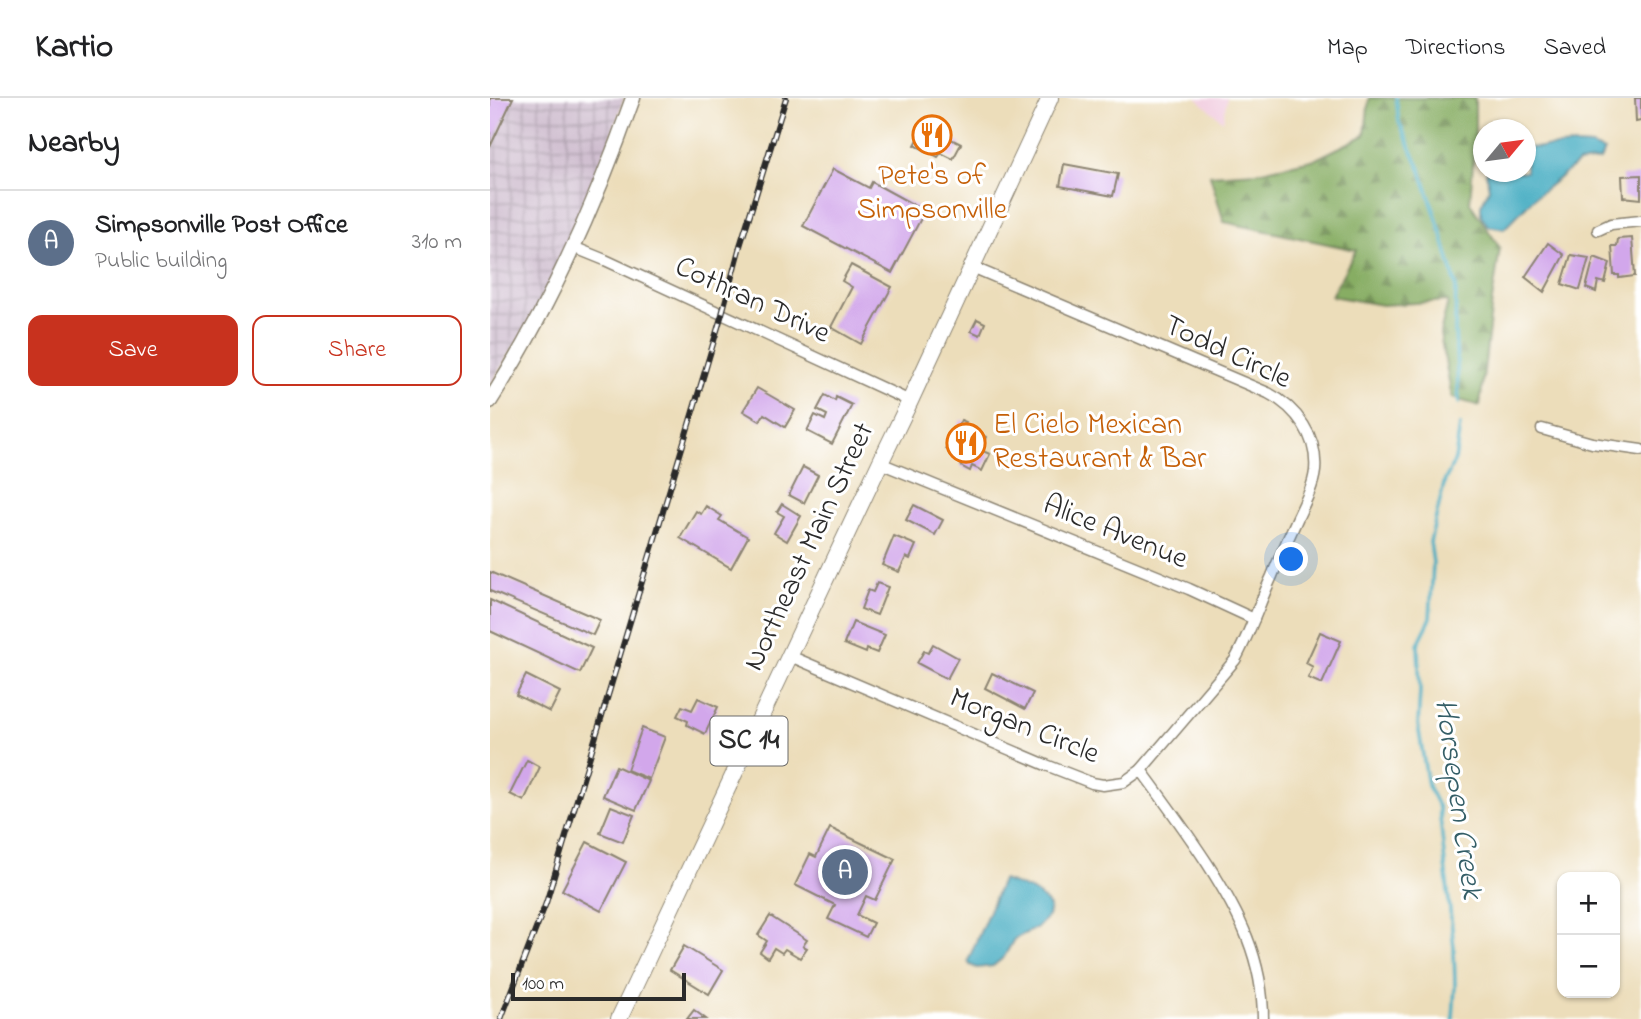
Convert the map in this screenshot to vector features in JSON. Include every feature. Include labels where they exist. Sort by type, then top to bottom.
[{"type":"main road","name":"Northeast Main Street","points":[[619,1019],[1050,98]]},
{"type":"street","points":[[490,401],[573,247],[592,206],[633,98]]},
{"type":"street","points":[[1598,230],[1611,224],[1641,220]]},
{"type":"street","name":"Cothran Drive","points":[[573,247],[910,401]]},
{"type":"street","name":"Todd Circle","points":[[972,267],[1268,393],[1298,416],[1313,446],[1313,478],[1254,620]]},
{"type":"street","points":[[1542,429],[1592,443],[1641,450]]},
{"type":"street","name":"Alice Avenue","points":[[880,463],[1189,589],[1254,620]]},
{"type":"street","name":"Morgan Circle","points":[[790,656],[1046,765],[1103,785],[1124,782],[1141,770],[1235,660],[1254,620]]},
{"type":"street","points":[[1141,770],[1183,826],[1229,897],[1249,941],[1258,974],[1263,1019]]},
{"type":"shaded area","points":[[490,98],[624,98],[576,250],[490,385]]},
{"type":"shaded area","points":[[1196,98],[1227,98],[1223,121]]},
{"type":"green space","points":[[1369,98],[1475,98],[1470,203],[1500,248],[1480,406],[1452,398],[1440,334],[1448,301],[1382,305],[1331,296],[1356,250],[1224,222],[1210,175],[1257,172],[1316,159],[1365,135]]},
{"type":"water","points":[[1576,145],[1592,146],[1604,151],[1600,160],[1578,163],[1534,198],[1504,229],[1488,226],[1481,215],[1481,205],[1489,189],[1488,182],[1536,182],[1536,147]]},
{"type":"water","points":[[1002,880],[1029,889],[1040,896],[1050,907],[1048,916],[1038,927],[1014,939],[1004,957],[993,966],[977,968],[968,961]]},
{"type":"building","points":[[490,98],[513,98],[490,147]]},
{"type":"building","points":[[1635,98],[1641,98],[1641,121],[1636,122]]},
{"type":"building","name":"Pete's of Simpsonville","points":[[925,126],[961,144],[953,159],[941,153],[938,157],[915,145]]},
{"type":"building","points":[[1064,164],[1118,174],[1113,196],[1060,186]]},
{"type":"building","points":[[833,169],[869,188],[872,182],[925,211],[892,273],[803,226]]},
{"type":"building","points":[[1641,175],[1641,199],[1623,197],[1622,176]]},
{"type":"building","points":[[1632,238],[1635,276],[1619,278],[1619,275],[1614,275],[1612,246],[1617,246],[1618,239]]},
{"type":"building","points":[[1548,243],[1564,255],[1544,292],[1525,277]]},
{"type":"building","points":[[1571,255],[1589,258],[1580,290],[1562,284]]},
{"type":"building","points":[[1594,257],[1610,263],[1605,283],[1598,281],[1596,292],[1586,288]]},
{"type":"building","points":[[851,265],[892,287],[861,344],[831,327],[852,287],[842,281]]},
{"type":"building","points":[[977,319],[985,323],[980,335],[971,331]]},
{"type":"building","points":[[757,388],[795,410],[785,427],[764,414],[760,421],[743,411]]},
{"type":"building","points":[[825,395],[835,401],[836,397],[852,405],[832,444],[807,431],[815,415],[825,420],[827,415],[817,410]]},
{"type":"building","name":"El Cielo Mexican Restaurant & Bar","points":[[961,420],[966,422],[964,426],[986,437],[980,450],[990,454],[982,471],[972,466],[970,471],[961,466],[964,460],[946,449]]},
{"type":"building","points":[[803,467],[818,475],[804,503],[789,495]]},
{"type":"building","points":[[782,504],[801,516],[787,541],[774,533],[784,516],[777,512]]},
{"type":"building","points":[[914,505],[943,520],[935,535],[906,520]]},
{"type":"building","points":[[706,506],[722,516],[719,520],[748,537],[731,568],[680,538],[696,511],[701,514]]},
{"type":"building","points":[[894,536],[916,545],[910,559],[906,557],[899,572],[882,565]]},
{"type":"building","points":[[490,572],[600,620],[593,635],[490,591]]},
{"type":"building","points":[[877,583],[888,587],[877,615],[861,609],[868,590],[873,592]]},
{"type":"building","points":[[490,600],[592,648],[580,673],[490,631]]},
{"type":"building","points":[[853,622],[885,635],[877,653],[867,649],[866,653],[844,644]]},
{"type":"building","points":[[1320,632],[1341,641],[1322,684],[1308,678],[1313,667],[1306,663]]},
{"type":"building","points":[[933,644],[958,658],[947,679],[917,663],[924,651],[928,653]]},
{"type":"building","points":[[992,673],[1033,693],[1025,709],[985,688]]},
{"type":"building","points":[[526,675],[560,692],[550,712],[516,695]]},
{"type":"building","points":[[698,698],[718,707],[705,734],[687,725],[688,721],[677,716],[682,706],[692,710]]},
{"type":"building","points":[[642,728],[665,737],[649,779],[627,770]]},
{"type":"building","points":[[527,760],[540,767],[524,801],[510,794]]},
{"type":"building","points":[[616,766],[649,781],[636,810],[603,796]]},
{"type":"building","points":[[611,806],[634,815],[623,842],[600,833]]},
{"type":"building","points":[[830,828],[895,859],[875,900],[866,896],[857,915],[873,923],[866,937],[828,919],[835,905],[795,885],[810,854],[816,857]]},
{"type":"building","points":[[587,842],[626,862],[601,911],[562,890]]},
{"type":"building","points":[[770,916],[807,940],[803,946],[807,948],[800,958],[785,949],[782,953],[774,948],[768,958],[760,952],[767,941],[758,935]]},
{"type":"building","points":[[684,946],[723,970],[709,994],[670,970]]},
{"type":"building","points":[[694,1010],[706,1019],[687,1019]]},
{"type":"waterway","name":"Horsepen Creek","points":[[1396,98],[1399,122],[1421,171],[1456,285],[1455,331],[1459,403]]},
{"type":"waterway","name":"Horsepen Creek","points":[[1453,1019],[1454,948],[1439,808],[1428,786],[1418,725],[1418,644],[1430,620],[1433,563],[1430,542],[1445,480],[1455,460],[1460,425]]},
{"type":"railway","points":[[501,1019],[546,903],[786,98]]},
{"type":"place","name":"Pete's of Simpsonville","points":[[932,135]]},
{"type":"place","name":"El Cielo Mexican Restaurant & Bar","points":[[966,443]]},
{"type":"place","name":"Simpsonville Post Office","points":[[845,872]]}]
